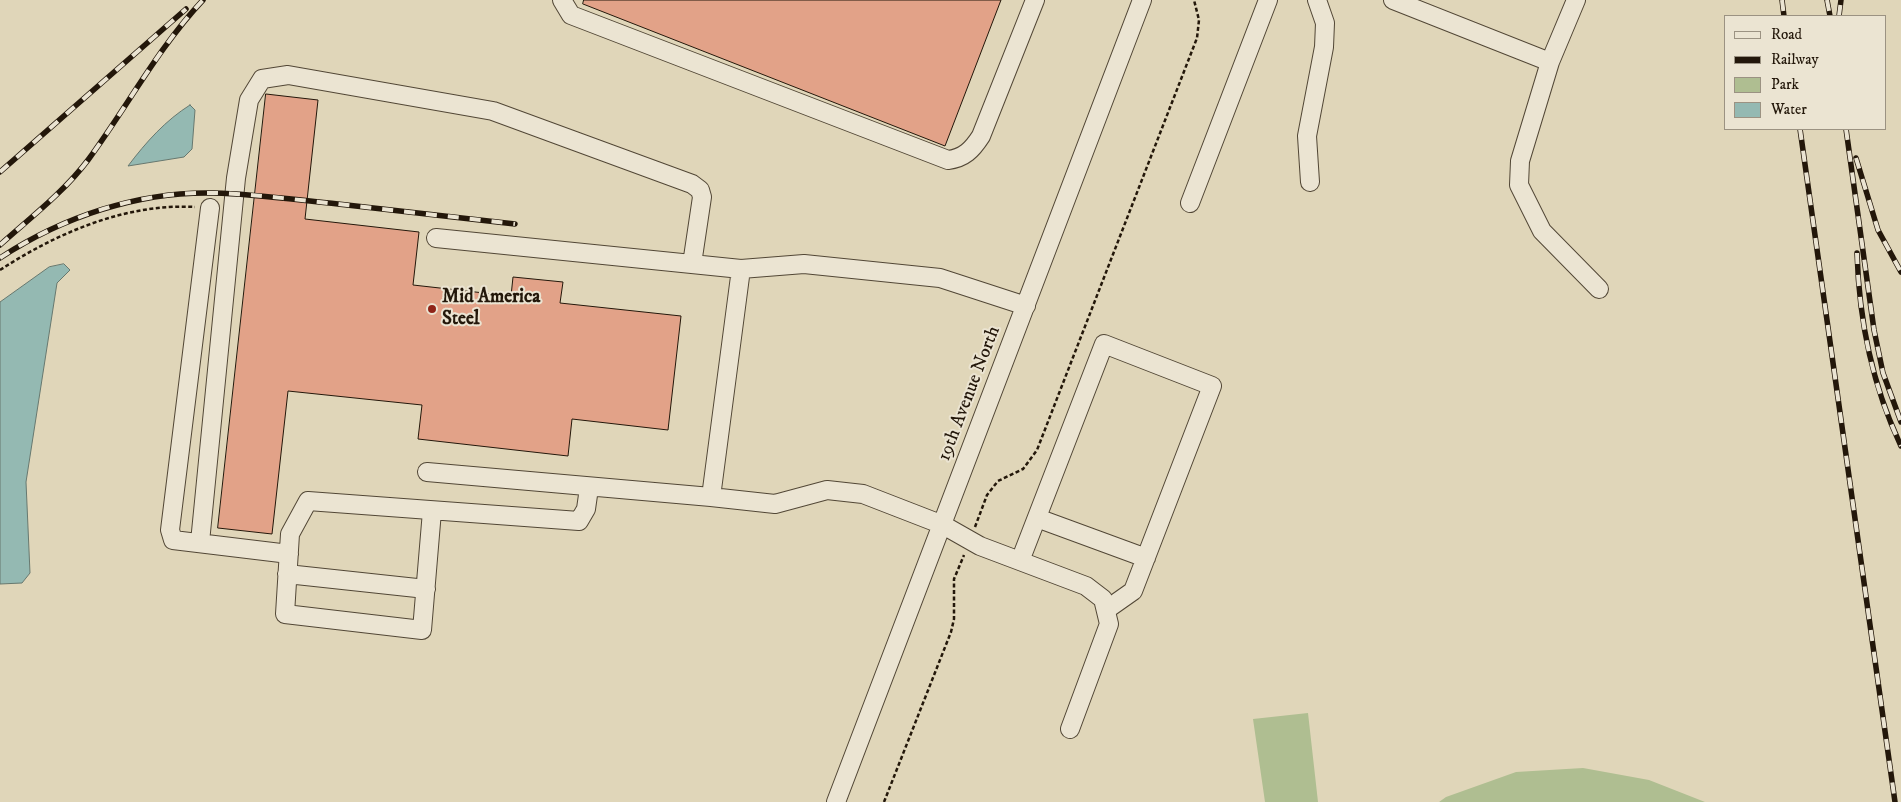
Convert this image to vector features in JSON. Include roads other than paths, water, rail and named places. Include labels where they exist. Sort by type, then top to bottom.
[{"type":"street","points":[[562,0],[572,15],[948,160],[958,159],[972,150],[981,136],[1034,0]]},
{"type":"street","name":"19th Avenue North","points":[[836,802],[1142,0]]},
{"type":"street","points":[[1190,202],[1268,0]]},
{"type":"street","points":[[1310,182],[1307,136],[1324,47],[1325,23],[1317,0]]},
{"type":"street","points":[[1576,0],[1550,62],[1520,161],[1518,185],[1542,231],[1599,288]]},
{"type":"street","points":[[1401,1],[1550,62]]},
{"type":"street","points":[[200,542],[236,178],[249,100],[262,79],[288,75],[492,111],[692,184],[700,190],[702,197],[692,264]]},
{"type":"street","points":[[210,208],[170,530],[173,540],[288,554]]},
{"type":"street","points":[[436,238],[740,269],[804,264],[940,278],[1026,306]]},
{"type":"street","points":[[711,497],[740,269]]},
{"type":"street","points":[[1020,561],[1104,344],[1212,386],[1133,591],[1106,610]]},
{"type":"street","points":[[427,472],[775,504],[828,490],[846,491],[863,494],[943,525],[1020,561],[1086,586],[1103,599],[1109,624],[1070,728]]},
{"type":"street","points":[[432,511],[422,630],[284,614],[290,534],[308,501],[579,521],[586,509],[589,488]]},
{"type":"street","points":[[1036,518],[1146,558]]},
{"type":"street","points":[[287,574],[426,589]]},
{"type":"water","points":[[190,105],[195,110],[192,149],[184,157],[128,166],[157,132]]},
{"type":"water","points":[[64,264],[70,270],[57,283],[26,482],[30,573],[22,583],[0,584],[0,302],[49,267]]},
{"type":"railway","points":[[0,245],[79,172],[143,78],[187,18],[203,0]]},
{"type":"railway","points":[[1782,0],[1784,15]]},
{"type":"railway","points":[[1827,0],[1830,15]]},
{"type":"railway","points":[[1839,15],[1841,0]]},
{"type":"railway","points":[[0,172],[186,9]]},
{"type":"railway","points":[[1800,130],[1895,802]]},
{"type":"railway","points":[[1846,130],[1874,330],[1883,373],[1901,422]]},
{"type":"railway","points":[[1856,158],[1878,230],[1901,272]]},
{"type":"railway","points":[[0,258],[49,230],[102,209],[130,202],[186,194],[214,193],[260,196],[515,224]]},
{"type":"railway","points":[[1857,253],[1861,303],[1869,352],[1882,400],[1901,446]]},
{"type":"place","name":"Mid America Steel","points":[[432,309]]}]
